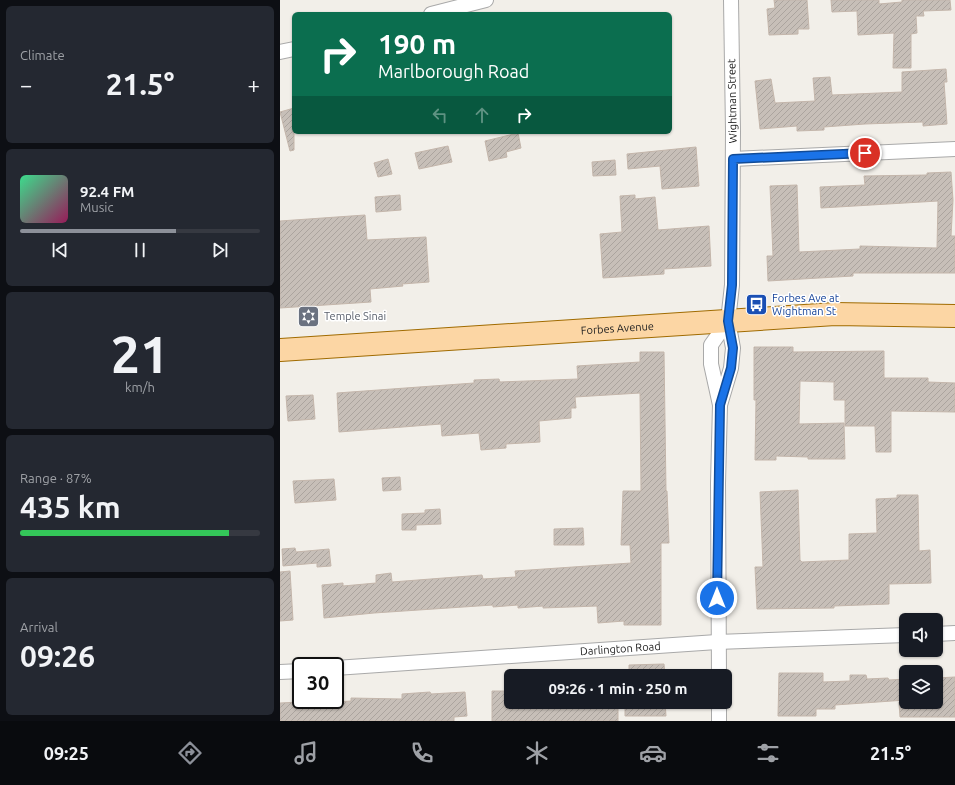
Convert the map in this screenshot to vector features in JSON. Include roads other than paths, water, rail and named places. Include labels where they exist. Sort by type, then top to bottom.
[{"type":"main road","name":"Forbes Avenue","points":[[280,350],[835,314],[955,316]]},
{"type":"street","points":[[439,12],[486,0]]},
{"type":"street","name":"Wightman Street","points":[[720,405],[731,368],[733,348],[728,321],[732,285],[733,159],[731,0]]},
{"type":"street","points":[[280,52],[292,49]]},
{"type":"street","points":[[733,159],[955,149]]},
{"type":"street","name":"Wightman Street","points":[[718,669],[720,405],[711,364],[711,345],[728,321]]},
{"type":"street","points":[[943,634],[955,634]]},
{"type":"street","name":"Darlington Road","points":[[344,667],[717,642],[899,635]]},
{"type":"street","points":[[280,672],[292,671]]},
{"type":"street","points":[[719,709],[720,721]]},
{"type":"place","name":"Forbes Ave at Wightman St","points":[[756,304]]},
{"type":"place","name":"Temple Sinai","points":[[308,316]]}]
